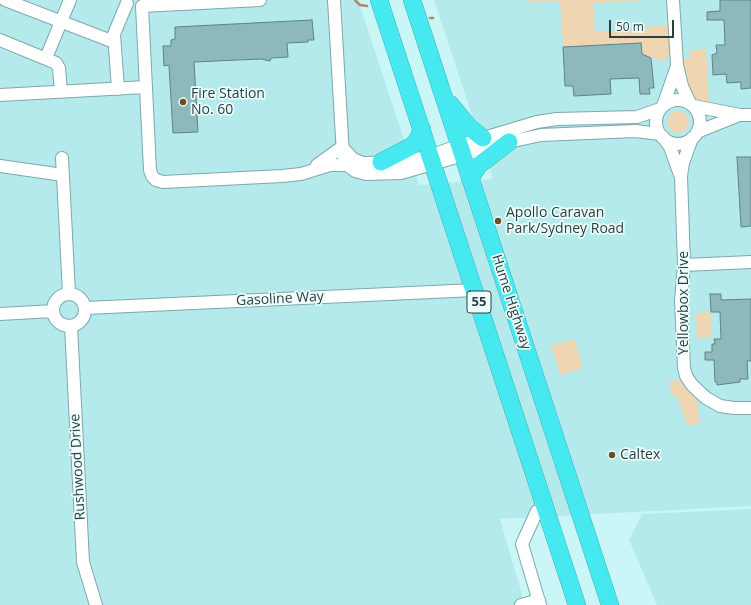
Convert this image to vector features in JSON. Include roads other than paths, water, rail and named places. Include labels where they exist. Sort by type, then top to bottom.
[{"type":"highway","name":"55","points":[[380,0],[577,605]]},
{"type":"highway","name":"Hume Highway","points":[[412,0],[610,605]]},
{"type":"highway","points":[[444,98],[469,127],[483,138]]},
{"type":"highway","points":[[381,162],[412,146],[418,139],[422,129]]},
{"type":"highway","points":[[470,179],[478,166],[509,142]]},
{"type":"street","points":[[46,58],[70,0]]},
{"type":"street","points":[[118,89],[114,34],[123,2],[142,3],[260,0]]},
{"type":"street","points":[[334,0],[342,147],[347,165]]},
{"type":"street","points":[[673,0],[677,65],[682,86],[700,118],[681,176]]},
{"type":"street","points":[[11,1],[114,42]]},
{"type":"street","points":[[142,3],[150,170],[156,180],[163,182],[282,176],[308,172],[330,164],[347,165],[360,174],[375,175],[401,173],[461,150],[541,136],[635,131],[662,136],[674,143],[680,143],[695,135],[745,115]]},
{"type":"street","points":[[0,40],[56,63],[59,68],[61,92]]},
{"type":"street","points":[[677,65],[656,122],[662,136],[674,156],[681,176]]},
{"type":"street","points":[[0,95],[146,87]]},
{"type":"street","points":[[461,150],[483,138],[536,122],[557,119],[637,117],[662,108],[676,100],[692,105],[745,115]]},
{"type":"street","points":[[585,118],[585,133]]},
{"type":"street","points":[[342,147],[348,154],[358,161],[369,164],[381,162],[432,160]]},
{"type":"street","points":[[308,172],[342,147]]},
{"type":"street","points":[[62,158],[69,293]]},
{"type":"street","points":[[0,166],[63,176]]},
{"type":"street","name":"Yellowbox Drive","points":[[681,176],[684,265],[681,302],[686,376],[692,385],[706,398],[720,406],[751,408]]},
{"type":"street","points":[[684,265],[751,262]]},
{"type":"street","name":"Gasoline Way","points":[[86,308],[474,290]]},
{"type":"street","points":[[69,293],[82,299],[86,308],[86,313],[80,322],[71,326],[66,326],[57,321],[53,311],[55,301],[59,297],[69,293]]},
{"type":"street","points":[[0,314],[53,311]]},
{"type":"street","name":"Rushwood Drive","points":[[71,326],[83,562],[96,605]]},
{"type":"street","points":[[521,605],[540,603],[522,544],[537,512],[546,509]]},
{"type":"waterway","points":[[355,0],[360,5],[367,6]]},
{"type":"place","name":"Fire Station No. 60","points":[[183,102]]},
{"type":"place","name":"Apollo Caravan Park/Sydney Road","points":[[498,221]]},
{"type":"place","name":"Caltex","points":[[612,455]]}]
